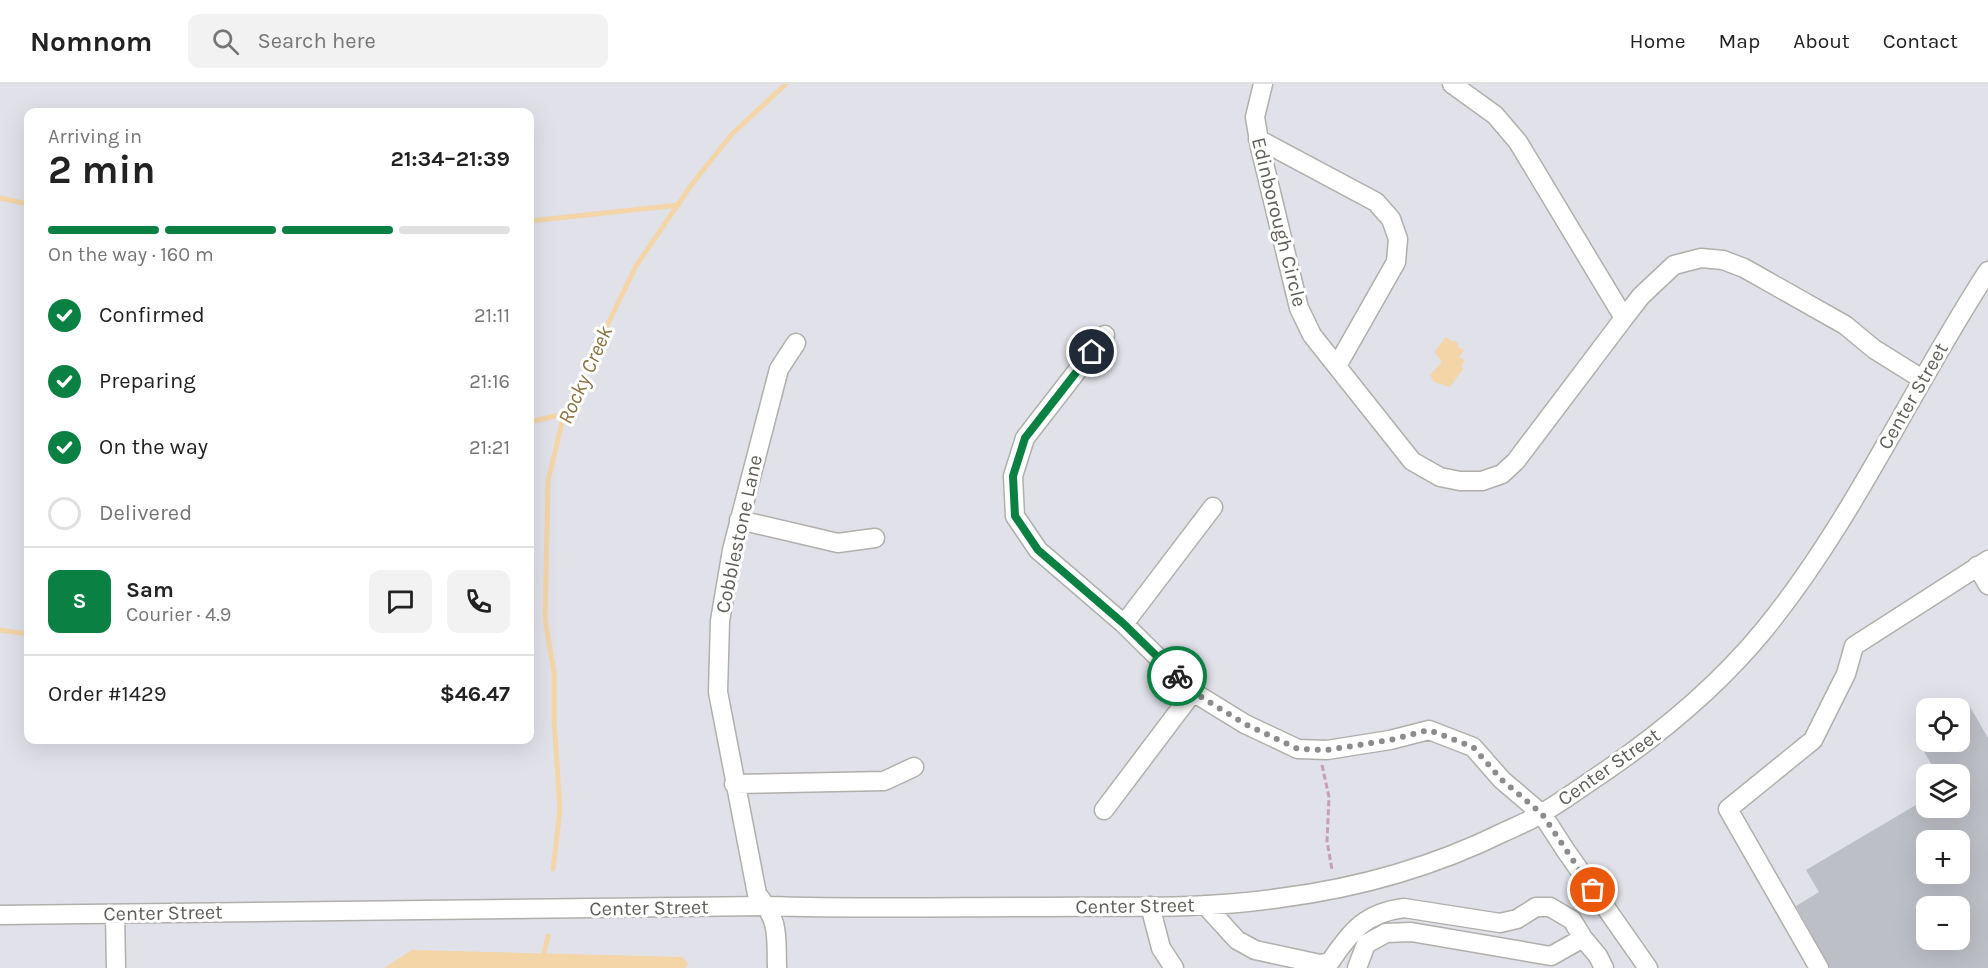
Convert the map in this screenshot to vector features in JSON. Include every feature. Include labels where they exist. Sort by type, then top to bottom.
[{"type":"street","name":"Edinborough Circle","points":[[1263,84],[1255,117],[1258,139],[1299,308],[1312,335],[1412,460],[1440,477],[1460,481],[1482,481],[1502,474],[1516,461],[1641,296],[1674,265],[1701,258],[1724,260],[1744,268],[1845,325],[1874,349],[1922,379]]},
{"type":"street","points":[[1452,84],[1495,115],[1518,142],[1624,318]]},
{"type":"street","points":[[1258,139],[1376,202],[1391,219],[1398,239],[1396,262],[1337,366]]},
{"type":"street","name":"Center Street","points":[[0,915],[767,906],[838,908],[1150,906],[1279,899],[1356,885],[1421,867],[1456,854],[1542,814],[1630,754],[1667,726],[1708,690],[1762,632],[1816,559],[1988,272]]},
{"type":"street","points":[[1105,335],[1025,438],[1013,476],[1015,516],[1038,550],[1124,624],[1193,692],[1245,724],[1298,749],[1319,750],[1390,740],[1429,730],[1473,747],[1502,780],[1542,814],[1648,968]]},
{"type":"street","name":"Cobblestone Lane","points":[[777,968],[775,921],[757,894],[718,692],[720,621],[739,520],[779,369],[796,343]]},
{"type":"street","points":[[1124,624],[1214,507]]},
{"type":"street","points":[[739,520],[838,543],[875,538]]},
{"type":"street","points":[[1820,968],[1728,809],[1813,740],[1846,674],[1854,646],[1983,563],[1988,585]]},
{"type":"street","points":[[1104,810],[1193,692]]},
{"type":"street","points":[[734,784],[884,781],[914,767]]},
{"type":"street","points":[[1204,904],[1237,940],[1255,950],[1305,962],[1338,965],[1358,925],[1372,916],[1391,910],[1404,908],[1500,923],[1517,919],[1536,907],[1550,907],[1572,920],[1604,968]]},
{"type":"street","points":[[1150,906],[1161,948],[1174,968]]},
{"type":"street","points":[[115,914],[116,968]]},
{"type":"street","points":[[1357,968],[1366,944],[1386,933],[1411,932],[1551,956],[1583,938]]},
{"type":"path","points":[[1319,750],[1329,797],[1327,841],[1332,870]]},
{"type":"shaded area","points":[[1446,337],[1453,342],[1454,340],[1459,344],[1458,347],[1464,350],[1459,357],[1465,360],[1461,366],[1463,369],[1450,387],[1434,382],[1430,375],[1442,362],[1434,352]]},
{"type":"shaded area","points":[[412,950],[682,957],[688,963],[686,968],[384,968]]},
{"type":"building","points":[[1970,706],[1988,738],[1988,968],[1830,968],[1796,906],[1819,892],[1806,870],[1916,805],[1916,818],[1970,818],[1970,764],[1931,764],[1924,752],[1970,752]]},
{"type":"waterway","name":"Rocky Creek","points":[[553,869],[560,809],[554,721],[554,672],[545,619],[548,481],[564,414],[636,266],[692,184],[732,134],[786,84]]},
{"type":"waterway","points":[[0,198],[24,203]]},
{"type":"waterway","points":[[534,221],[679,205]]},
{"type":"waterway","points":[[534,421],[564,414]]},
{"type":"waterway","points":[[0,630],[24,633]]},
{"type":"waterway","name":"Rocky Creek","points":[[544,953],[548,936]]},
{"type":"way so far","points":[[1177,676],[1193,692],[1245,724],[1298,749],[1327,750],[1390,740],[1429,730],[1473,747],[1502,780],[1542,814],[1593,890]]},
{"type":"route","points":[[1092,352],[1025,438],[1013,476],[1015,516],[1038,550],[1124,624],[1177,676]]}]
